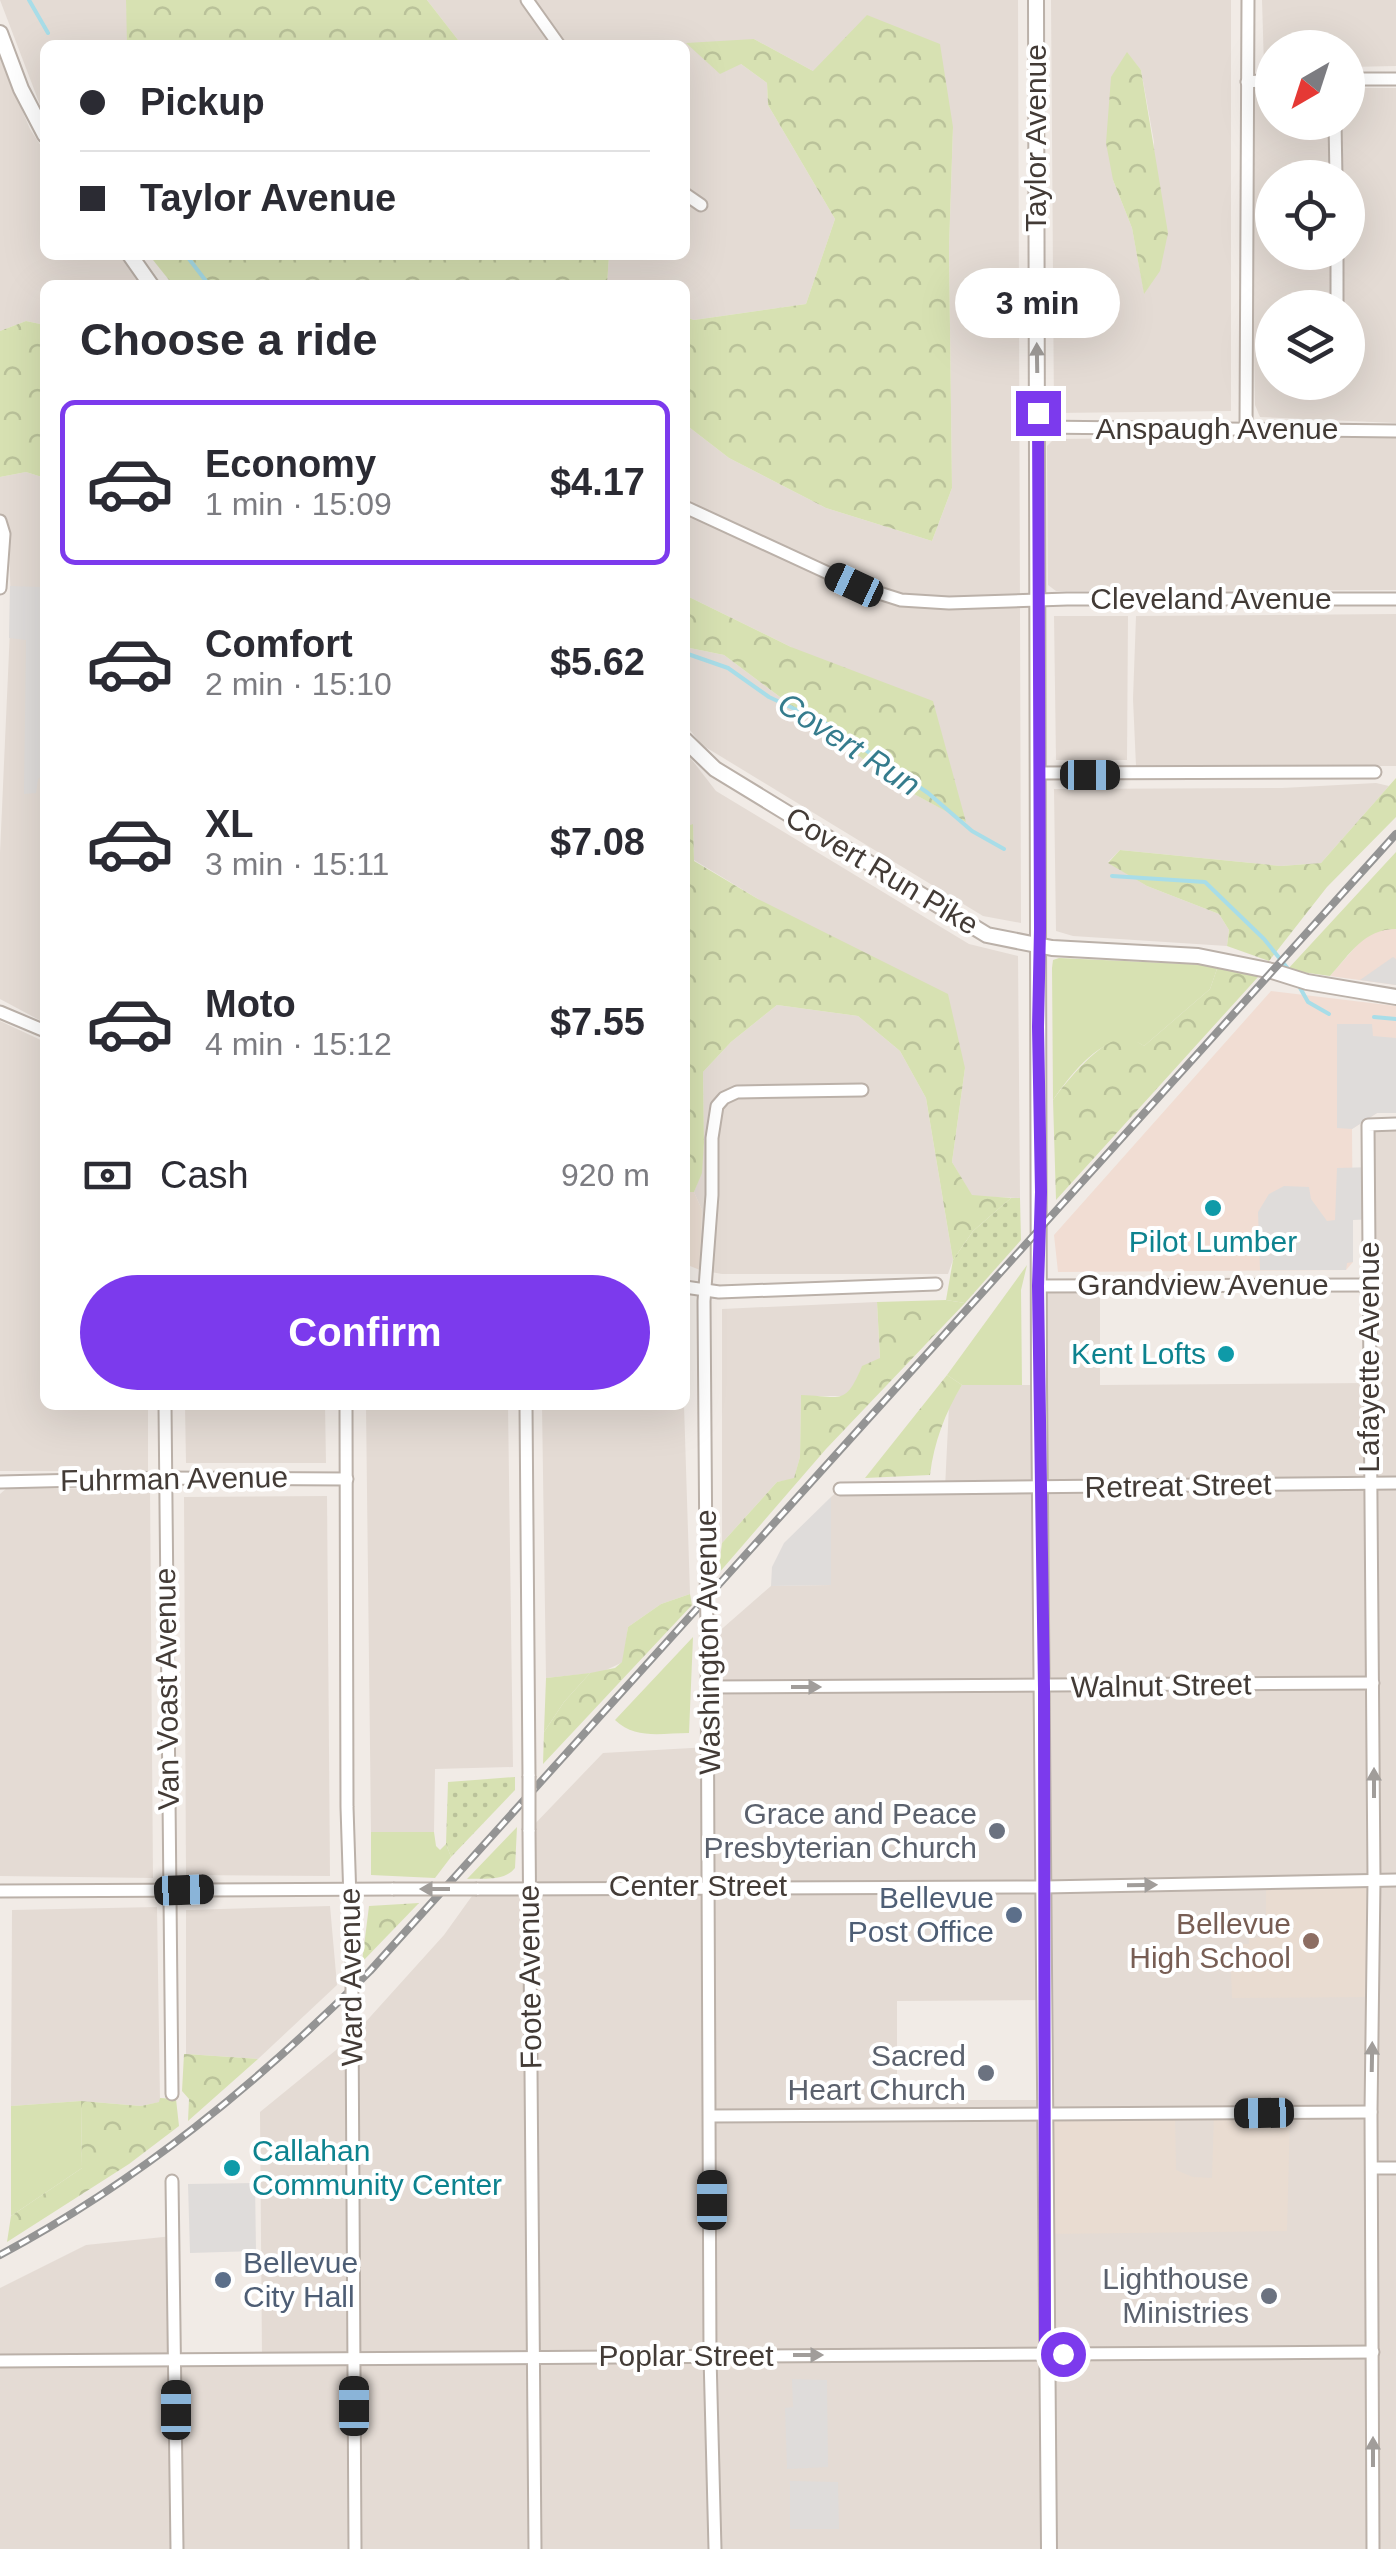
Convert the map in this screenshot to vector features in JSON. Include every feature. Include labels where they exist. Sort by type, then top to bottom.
[{"type":"street","points":[[527,0],[555,40]]},
{"type":"street","name":"Taylor Avenue","points":[[1036,0],[1045,2354]]},
{"type":"street","points":[[1246,428],[1248,0]]},
{"type":"street","points":[[0,33],[40,125]]},
{"type":"street","points":[[1365,80],[1396,79]]},
{"type":"street","points":[[1247,82],[1255,81]]},
{"type":"street","points":[[690,198],[701,206]]},
{"type":"street","name":"Anspaugh Avenue","points":[[1038,428],[1396,431]]},
{"type":"street","name":"Cleveland Avenue","points":[[690,509],[883,596],[950,603],[1396,599]]},
{"type":"street","points":[[0,521],[4,534],[0,588]]},
{"type":"street","name":"Covert Run Pike","points":[[690,745],[715,768],[987,935],[1103,953],[1198,956],[1308,982],[1396,997]]},
{"type":"street","points":[[1038,774],[1375,772]]},
{"type":"street","points":[[0,1012],[40,1029]]},
{"type":"street","name":"Washington Avenue","points":[[714,2549],[704,1291],[712,1138],[718,1106],[737,1092],[862,1090]]},
{"type":"street","name":"Lafayette Avenue","points":[[1374,2549],[1374,1683],[1368,1125],[1396,1124]]},
{"type":"street","points":[[690,1288],[704,1291],[936,1284]]},
{"type":"street","name":"Grandview Avenue","points":[[1038,1286],[1367,1285]]},
{"type":"street","name":"Van Voast Avenue","points":[[165,1410],[172,2094]]},
{"type":"street","name":"Ward Avenue","points":[[346,1410],[355,2549]]},
{"type":"street","name":"Foote Avenue","points":[[526,1410],[536,2549]]},
{"type":"street","name":"Fuhrman Avenue","points":[[0,1482],[347,1479]]},
{"type":"street","name":"Retreat Street","points":[[840,1489],[1396,1483]]},
{"type":"street","name":"Walnut Street","points":[[709,1687],[1044,1688],[1374,1683]]},
{"type":"street","name":"Center Street","points":[[0,1891],[1045,1886],[1396,1880]]},
{"type":"street","points":[[712,2116],[1371,2112]]},
{"type":"street","points":[[1373,2168],[1396,2168]]},
{"type":"street","points":[[172,2181],[177,2549]]},
{"type":"street","name":"Poplar Street","points":[[0,2362],[1373,2352]]},
{"type":"street","points":[[1045,2354],[1048,2549]]},
{"type":"shaded area","points":[[0,0],[126,0],[129,40],[40,40],[40,105]]},
{"type":"shaded area","points":[[427,0],[1018,0],[1021,923],[983,916],[702,745],[690,730],[690,648],[724,655],[899,786],[965,821],[791,647],[690,597],[690,428],[729,458],[826,508],[932,541],[952,488],[949,248],[953,127],[813,71],[754,39],[741,64],[767,83],[768,105],[835,219],[806,304],[694,320],[690,319],[690,280],[607,280],[609,260],[690,260],[690,40],[458,40]]},
{"type":"shaded area","points":[[1051,0],[1231,0],[1231,411],[1054,413]],"holes":[[[1127,53],[1141,70],[1154,142],[1144,292],[1132,228],[1113,180]]]},
{"type":"shaded area","points":[[1262,0],[1396,0],[1396,66],[1365,67],[1365,30],[1263,30]]},
{"type":"shaded area","points":[[0,58],[40,144],[40,260],[122,260],[136,280],[40,280],[40,324],[26,321],[0,331]]},
{"type":"shaded area","points":[[1365,88],[1396,88],[1396,423],[1260,417],[1255,405],[1254,98],[1255,140],[1365,140]]},
{"type":"shaded area","points":[[1396,436],[1396,590],[1056,591],[1048,585],[1047,446],[1054,439]]},
{"type":"shaded area","points":[[26,472],[40,476],[40,1020],[0,999],[0,853],[11,607],[9,546],[0,536],[0,477]]},
{"type":"shaded area","points":[[10,586],[40,587],[40,777],[36,793],[24,794],[26,640],[9,638]]},
{"type":"shaded area","points":[[1396,614],[1396,766],[1136,766],[1136,616]]},
{"type":"shaded area","points":[[1054,616],[1128,616],[1127,760],[1056,760]]},
{"type":"shaded area","points":[[690,757],[716,791],[969,944],[1018,956],[1020,1198],[972,1196],[952,1162],[965,1068],[758,899],[694,860],[693,825],[690,826]]},
{"type":"shaded area","points":[[1376,783],[1389,786],[1321,863],[1281,866],[1120,850],[1108,862],[1147,886],[1219,914],[1229,930],[1227,946],[1073,936],[1056,931],[1054,789],[1282,788]]},
{"type":"shaded area","points":[[1380,929],[1396,929],[1396,985],[1330,976],[1365,936]]},
{"type":"shaded area","points":[[1393,957],[1396,985],[1360,980]]},
{"type":"shaded area","points":[[1271,991],[1396,1006],[1396,1113],[1377,1113],[1352,1129],[1353,1262],[1346,1270],[1058,1272],[1054,1235]]},
{"type":"shaded area","points":[[777,1005],[858,1016],[900,1051],[926,1098],[953,1260],[948,1274],[722,1274],[700,1270],[702,1210],[694,1192],[701,1173],[704,1143],[703,1072],[731,1042]]},
{"type":"shaded area","points":[[0,1021],[40,1040],[40,1410],[148,1410],[148,1471],[0,1471]]},
{"type":"shaded area","points":[[1337,1024],[1372,1024],[1373,1036],[1396,1038],[1396,1113],[1377,1113],[1352,1129],[1337,1128]]},
{"type":"shaded area","points":[[1396,1124],[1396,2549],[0,2549],[0,2288],[86,2245],[173,2236],[176,2359],[262,2358],[260,2112],[352,2037],[444,1935],[477,1889],[528,1889],[529,1830],[603,1753],[709,1747],[708,1641],[771,1586],[831,1585],[831,1497],[840,1489],[945,1488],[949,1406],[962,1385],[1039,1385],[1039,1286],[1100,1285],[1100,1385],[1370,1383],[1368,1125]],"holes":[[[1045,2000],[1045,2100],[897,2100],[897,2001]]]},
{"type":"shaded area","points":[[1375,1167],[1375,1219],[1353,1220],[1353,1262],[1347,1263],[1346,1270],[1260,1270],[1258,1212],[1269,1194],[1284,1186],[1309,1187],[1311,1199],[1327,1221],[1335,1220],[1337,1168]]},
{"type":"shaded area","points":[[690,1192],[694,1192],[702,1210],[700,1270],[690,1266]]},
{"type":"shaded area","points":[[877,1302],[880,1359],[862,1367],[851,1392],[843,1396],[801,1396],[800,1457],[794,1479],[777,1482],[722,1543],[722,1309]]},
{"type":"shaded area","points":[[185,1410],[325,1410],[326,1463],[186,1463]]},
{"type":"shaded area","points":[[366,1410],[508,1410],[513,1767],[435,1769],[434,1832],[371,1832]]},
{"type":"shaded area","points":[[542,1410],[684,1410],[690,1594],[661,1604],[628,1627],[623,1662],[602,1672],[546,1678]]},
{"type":"shaded area","points":[[7,1488],[150,1489],[153,1878],[0,1876],[0,1494]]},
{"type":"shaded area","points":[[327,1496],[330,1876],[186,1875],[184,1497]]},
{"type":"shaded area","points":[[831,1497],[831,1585],[771,1586],[772,1567],[784,1543]]},
{"type":"shaded area","name":"Bellevue High School","points":[[1374,1880],[1373,1997],[1232,1998],[1230,1944],[1249,1944],[1249,1938],[1266,1937],[1266,1883]]},
{"type":"shaded area","points":[[330,1906],[337,1985],[258,2059],[186,2054],[186,1910]]},
{"type":"shaded area","points":[[157,1907],[160,2102],[141,2106],[81,2101],[11,2106],[12,1910]]},
{"type":"shaded area","points":[[1290,2112],[1287,2231],[1046,2234],[1046,2115],[1175,2114],[1176,2170],[1193,2177],[1212,2178],[1214,2114]]},
{"type":"shaded area","points":[[255,2183],[256,2251],[190,2253],[188,2184]]},
{"type":"shaded area","points":[[792,2379],[827,2380],[828,2467],[787,2469],[785,2408],[793,2407]]},
{"type":"shaded area","points":[[790,2481],[838,2482],[839,2529],[790,2529]]},
{"type":"green space","points":[[126,0],[427,0],[458,40],[127,40]]},
{"type":"green space","points":[[867,15],[940,44],[953,127],[949,248],[952,488],[932,541],[826,508],[729,458],[690,428],[690,319],[806,304],[835,219],[768,105],[767,83],[741,64],[720,74],[690,43],[754,39],[813,71]]},
{"type":"green space","points":[[1127,52],[1141,70],[1168,233],[1160,271],[1144,294],[1132,228],[1113,180],[1106,143],[1111,77]]},
{"type":"green space","points":[[153,260],[609,260],[607,280],[169,280]]},
{"type":"green space","points":[[26,321],[40,324],[40,476],[26,472],[0,477],[0,331]]},
{"type":"green space","points":[[690,597],[791,647],[933,701],[966,822],[899,786],[724,655],[690,648]]},
{"type":"green space","points":[[1396,778],[1396,817],[1327,887],[1269,961],[1227,946],[1229,930],[1219,914],[1147,886],[1108,863],[1120,850],[1281,866],[1321,863]]},
{"type":"green space","points":[[693,824],[694,861],[758,899],[948,994],[965,1068],[952,1162],[972,1195],[1011,1198],[973,1231],[953,1260],[926,1098],[900,1051],[858,1016],[777,1005],[731,1042],[703,1072],[702,1173],[694,1192],[690,1192]]},
{"type":"green space","points":[[1396,852],[1396,929],[1366,938],[1330,976],[1287,970]]},
{"type":"green space","points":[[1053,960],[1218,966],[1210,989],[1144,1046],[1131,1040],[1105,1046],[1080,1066],[1053,1100],[1052,968]]},
{"type":"green space","points":[[1218,966],[1247,970],[1258,977],[1056,1200],[1053,1100],[1086,1061],[1108,1043],[1129,1038],[1144,1046],[1210,989]]},
{"type":"green space","points":[[1011,1198],[1020,1198],[1021,1240],[965,1303],[946,1300],[953,1260],[973,1231]]},
{"type":"green space","points":[[1027,1265],[1021,1290],[1022,1385],[962,1385],[947,1375]]},
{"type":"green space","points":[[877,1302],[965,1303],[826,1449],[718,1574],[722,1543],[777,1482],[794,1478],[800,1457],[801,1395],[840,1396],[851,1388],[862,1366],[880,1358]]},
{"type":"green space","points":[[947,1375],[962,1385],[941,1428],[930,1475],[865,1478]]},
{"type":"green space","points":[[690,1594],[692,1605],[543,1764],[544,1732],[590,1673],[615,1668],[622,1662],[628,1627],[661,1604]]},
{"type":"green space","points":[[693,1637],[689,1733],[641,1733],[615,1720]]},
{"type":"green space","points":[[590,1673],[564,1702],[544,1732],[546,1678]]},
{"type":"green space","points":[[515,1777],[515,1790],[451,1857],[446,1844],[448,1782]]},
{"type":"green space","points":[[517,1827],[515,1868],[499,1877],[467,1879]]},
{"type":"green space","points":[[371,1832],[434,1832],[436,1846],[440,1850],[446,1844],[451,1857],[435,1878],[371,1875]]},
{"type":"green space","points":[[419,1903],[362,1962],[369,1906]]},
{"type":"green space","points":[[184,2054],[258,2059],[188,2121],[189,2099],[182,2091]]},
{"type":"green space","points":[[160,2098],[176,2099],[179,2126],[129,2164],[7,2242],[11,2216],[82,2168],[81,2101],[141,2106],[159,2102]]},
{"type":"green space","points":[[81,2101],[82,2168],[11,2216],[11,2106]]},
{"type":"waterway","name":"Covert Run","points":[[29,0],[48,33]]},
{"type":"waterway","name":"Covert Run","points":[[190,260],[205,280]]},
{"type":"waterway","name":"Covert Run","points":[[690,655],[728,668],[769,697],[829,725],[928,793],[972,831],[1004,849]]},
{"type":"waterway","name":"Covert Run","points":[[1112,876],[1205,882],[1264,939],[1289,970]]},
{"type":"waterway","name":"Covert Run","points":[[1299,986],[1308,1002],[1329,1014]]},
{"type":"waterway","name":"Covert Run","points":[[1374,1017],[1396,1019]]},
{"type":"railway","points":[[0,2255],[101,2195],[195,2127],[285,2052],[370,1971],[1396,834]]},
{"type":"place","name":"Pilot Lumber","points":[[1213,1208]]},
{"type":"place","name":"Kent Lofts","points":[[1226,1354]]},
{"type":"place","name":"Grace and Peace Presbyterian Church","points":[[997,1831]]},
{"type":"place","name":"Bellevue Post Office","points":[[1014,1915]]},
{"type":"place","name":"Bellevue High School","points":[[1311,1941]]},
{"type":"place","name":"Sacred Heart Church","points":[[986,2073]]},
{"type":"place","name":"Callahan Community Center","points":[[232,2168]]},
{"type":"place","name":"Bellevue City Hall","points":[[223,2280]]},
{"type":"place","name":"Lighthouse Ministries","points":[[1269,2296]]},
{"type":"route","points":[[1038,413],[1038,1286],[1044,1688],[1045,2354],[1063,2354]]}]
